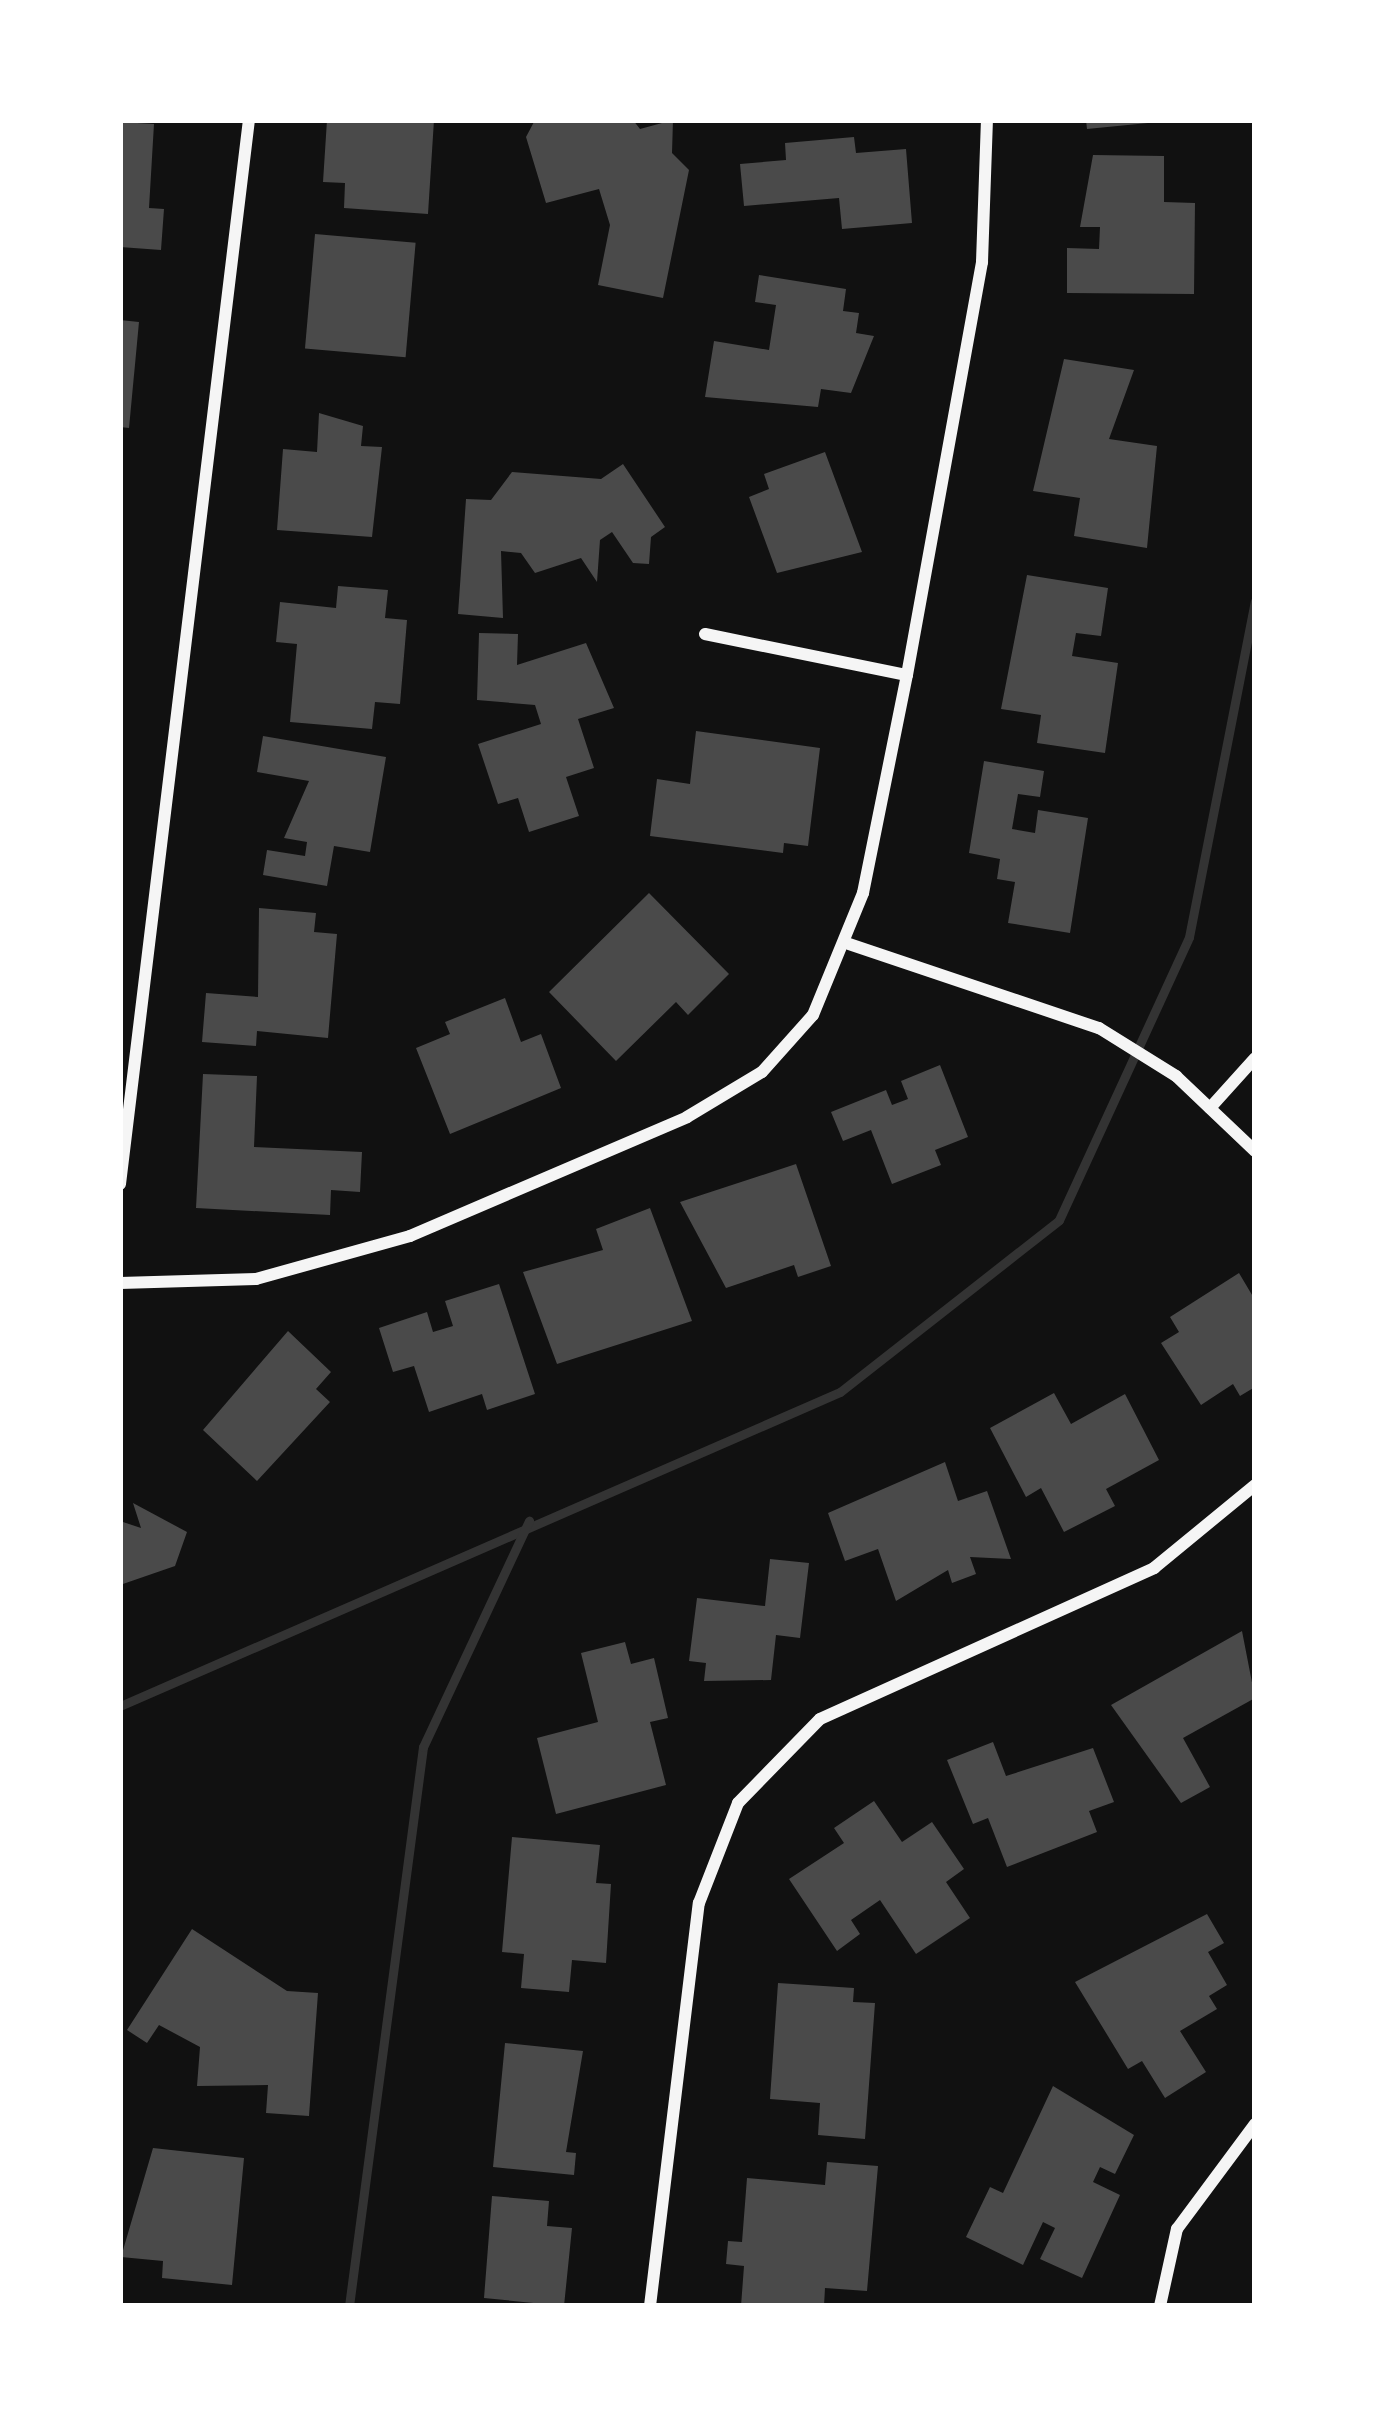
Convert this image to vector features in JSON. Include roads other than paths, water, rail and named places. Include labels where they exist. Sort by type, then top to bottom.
[{"type":"street","points":[[120,1184],[249,120]]},
{"type":"street","points":[[120,1283],[305,1270],[687,1117],[762,1072],[813,1016],[849,944],[907,674],[982,262],[987,120]]},
{"type":"street","points":[[705,634],[907,674]]},
{"type":"street","points":[[849,944],[1099,1028],[1176,1076],[1255,1151]]},
{"type":"street","points":[[1210,1108],[1255,1058]]},
{"type":"street","points":[[650,2306],[699,1903],[738,1804],[820,1718],[1154,1568],[1255,1485]]},
{"type":"street","points":[[1160,2306],[1177,2230],[1255,2124]]},
{"type":"waterway","points":[[120,1706],[840,1392],[1059,1220],[1189,937],[1255,601]]},
{"type":"waterway","points":[[349,2306],[423,1747],[529,1521]]}]
